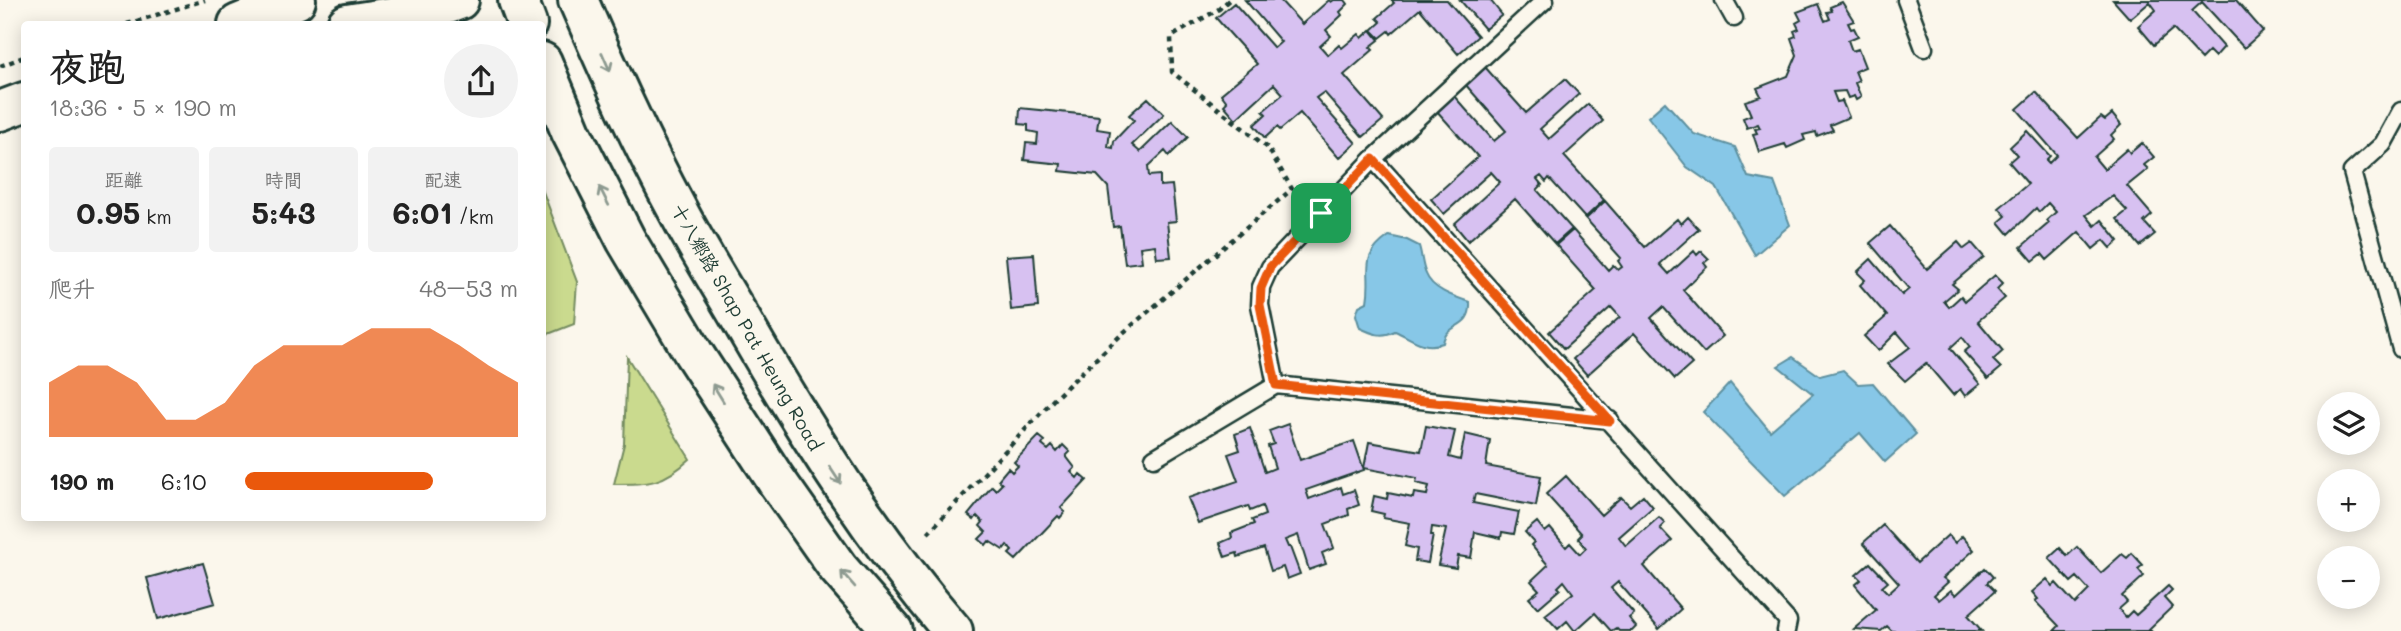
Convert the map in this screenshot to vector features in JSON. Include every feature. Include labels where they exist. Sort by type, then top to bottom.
[{"type":"main road","points":[[245,21],[296,0]]},
{"type":"main road","points":[[366,21],[429,11],[458,0]]},
{"type":"main road","points":[[518,0],[526,21]]},
{"type":"main road","name":"十八鄉路 Shap Pat Heung Road","points":[[578,0],[677,210],[768,365],[836,478],[905,572],[953,631]]},
{"type":"main road","points":[[546,72],[571,132],[626,240],[694,354],[762,460],[831,557],[892,631]]},
{"type":"main road","points":[[0,111],[21,103]]},
{"type":"lane","points":[[1276,385],[1260,305],[1261,288],[1270,267],[1373,159],[1545,0]]},
{"type":"lane","points":[[1724,0],[1734,18]]},
{"type":"lane","points":[[1906,0],[1924,48]]},
{"type":"lane","points":[[2401,111],[2383,144],[2352,172],[2401,349]]},
{"type":"lane","points":[[1373,159],[1788,621],[1786,631]]},
{"type":"lane","points":[[1154,458],[1276,385],[1610,421]]},
{"type":"path","points":[[137,21],[205,0]]},
{"type":"path","points":[[928,533],[1055,398],[1123,333],[1292,189],[1268,148],[1172,72],[1171,37],[1219,9],[1229,0]]},
{"type":"path","points":[[0,66],[21,58]]},
{"type":"green space","points":[[546,200],[577,282],[574,324],[546,335]]},
{"type":"green space","points":[[627,357],[690,459],[672,473],[655,481],[614,484],[624,444]]},
{"type":"water","points":[[1665,102],[1694,134],[1735,147],[1748,177],[1774,182],[1790,225],[1755,255],[1716,187],[1687,167],[1648,117]]},
{"type":"water","points":[[1389,236],[1419,246],[1429,280],[1445,292],[1470,302],[1467,317],[1445,336],[1443,343],[1424,344],[1395,331],[1378,334],[1360,328],[1356,315],[1359,306],[1367,302],[1370,258],[1379,244]]},
{"type":"water","points":[[1793,357],[1820,376],[1843,370],[1858,384],[1873,383],[1916,434],[1885,462],[1860,433],[1785,496],[1703,412],[1730,383],[1770,431],[1813,394],[1778,366]]},
{"type":"building","points":[[1245,0],[1280,0],[1302,24],[1329,0],[1345,0],[1348,4],[1340,12],[1342,15],[1326,30],[1331,36],[1320,46],[1328,55],[1339,45],[1342,48],[1359,34],[1362,38],[1371,30],[1379,40],[1370,47],[1373,50],[1344,75],[1383,120],[1363,137],[1324,92],[1316,98],[1356,143],[1339,158],[1300,113],[1280,130],[1277,127],[1265,138],[1254,125],[1266,114],[1263,111],[1283,94],[1274,84],[1236,119],[1224,105],[1227,102],[1221,94],[1257,64],[1216,18],[1234,3],[1274,48],[1281,42]]},
{"type":"building","points":[[1391,0],[1447,0],[1478,36],[1458,54],[1420,9],[1391,34],[1389,31],[1380,38],[1372,30],[1381,22],[1377,18],[1394,3]]},
{"type":"building","points":[[1460,0],[1490,0],[1502,15],[1485,29]]},
{"type":"building","points":[[2113,0],[2236,0],[2263,31],[2244,48],[2202,2],[2192,11],[2224,47],[2215,57],[2209,51],[2201,59],[2173,29],[2154,45],[2138,26],[2156,10],[2150,2],[2130,19]]},
{"type":"building","points":[[1842,2],[1854,21],[1848,23],[1858,36],[1848,40],[1852,51],[1858,49],[1865,67],[1855,71],[1859,81],[1855,83],[1861,97],[1856,100],[1854,96],[1848,98],[1845,91],[1833,92],[1837,102],[1842,101],[1849,117],[1830,125],[1833,130],[1817,136],[1816,132],[1803,135],[1805,140],[1787,148],[1785,144],[1759,152],[1753,134],[1757,133],[1755,129],[1760,128],[1758,124],[1747,128],[1743,118],[1751,115],[1745,101],[1761,96],[1757,88],[1788,76],[1797,55],[1791,38],[1796,36],[1794,31],[1799,29],[1796,23],[1801,20],[1797,12],[1818,4],[1825,21],[1830,19],[1827,12],[1832,11],[1830,7]]},
{"type":"building","points":[[1485,67],[1526,113],[1565,79],[1579,94],[1540,129],[1549,139],[1588,104],[1603,121],[1564,156],[1604,200],[1585,218],[1549,178],[1546,182],[1541,176],[1537,179],[1542,185],[1537,190],[1572,229],[1555,244],[1515,199],[1468,241],[1454,224],[1500,182],[1491,172],[1444,214],[1431,199],[1478,157],[1436,110],[1453,95],[1494,141],[1506,131],[1465,84]]},
{"type":"building","points":[[2036,92],[2078,138],[2101,117],[2105,120],[2112,114],[2121,125],[2111,135],[2114,139],[2094,157],[2104,169],[2127,149],[2130,153],[2142,143],[2154,157],[2144,165],[2148,169],[2127,186],[2152,215],[2144,222],[2155,234],[2140,246],[2117,219],[2127,211],[2113,196],[2086,215],[2095,226],[2102,220],[2119,241],[2111,248],[2104,240],[2093,249],[2079,232],[2047,260],[2042,254],[2033,261],[2021,247],[2049,223],[2047,220],[2056,212],[2048,203],[2039,212],[2036,208],[2009,234],[1999,222],[2006,216],[1999,208],[2028,184],[2009,162],[2017,155],[2010,147],[2027,131],[2050,156],[2046,160],[2049,163],[2057,155],[2017,109]]},
{"type":"building","points":[[1148,98],[1164,114],[1132,145],[1140,152],[1172,121],[1188,137],[1169,156],[1165,151],[1148,167],[1149,176],[1160,175],[1160,186],[1172,185],[1176,221],[1167,222],[1171,257],[1157,258],[1155,245],[1140,247],[1142,262],[1125,264],[1120,226],[1113,227],[1108,187],[1097,175],[1060,171],[1061,164],[1024,160],[1026,143],[1037,144],[1038,133],[1028,131],[1028,125],[1019,124],[1020,108],[1099,116],[1097,129],[1110,131],[1108,147],[1113,148],[1114,141],[1134,120],[1129,115]]},
{"type":"building","points":[[1605,201],[1645,247],[1677,219],[1681,224],[1688,217],[1699,229],[1660,264],[1669,274],[1694,251],[1697,255],[1701,251],[1709,259],[1704,263],[1707,267],[1683,290],[1723,336],[1704,353],[1663,307],[1651,318],[1692,364],[1675,379],[1634,333],[1587,375],[1573,359],[1620,317],[1611,307],[1564,349],[1549,332],[1596,290],[1556,245],[1573,230],[1608,270],[1613,265],[1618,270],[1622,267],[1618,261],[1621,258],[1586,219]]},
{"type":"building","points":[[1890,226],[1927,269],[1958,242],[1964,249],[1972,243],[1984,257],[1952,284],[1958,289],[1944,301],[1949,307],[1961,296],[1965,301],[1995,275],[2003,283],[1997,289],[2005,298],[1978,321],[2003,351],[1993,360],[2001,368],[1988,379],[1964,352],[1970,347],[1962,337],[1950,348],[1980,384],[1965,396],[1960,389],[1953,395],[1926,363],[1905,381],[1888,364],[1910,347],[1897,332],[1878,351],[1864,336],[1887,316],[1860,285],[1865,280],[1857,272],[1871,259],[1902,295],[1909,289],[1870,243]]},
{"type":"building","points":[[1034,254],[1038,307],[1011,310],[1006,256]]},
{"type":"building","points":[[1288,424],[1300,460],[1354,441],[1364,470],[1306,490],[1309,499],[1341,487],[1343,494],[1354,490],[1359,505],[1348,509],[1349,515],[1325,524],[1334,548],[1322,553],[1326,564],[1309,570],[1298,535],[1285,540],[1300,574],[1287,579],[1283,567],[1271,571],[1264,548],[1238,557],[1237,553],[1225,557],[1220,543],[1232,538],[1231,533],[1254,524],[1252,520],[1265,515],[1262,506],[1250,511],[1248,506],[1198,523],[1188,498],[1238,481],[1228,454],[1240,450],[1235,434],[1250,428],[1265,472],[1275,468],[1268,446],[1274,444],[1269,431]]},
{"type":"building","points":[[1426,426],[1455,431],[1449,457],[1460,460],[1465,434],[1490,440],[1486,466],[1541,476],[1536,506],[1475,494],[1473,503],[1519,512],[1514,534],[1502,532],[1501,538],[1475,532],[1471,558],[1458,556],[1456,568],[1438,565],[1446,529],[1432,527],[1428,563],[1415,561],[1417,549],[1405,546],[1410,523],[1383,518],[1384,514],[1371,511],[1374,496],[1387,499],[1388,493],[1413,498],[1414,493],[1427,495],[1429,486],[1416,483],[1417,478],[1364,468],[1369,442],[1421,451]]},
{"type":"building","points":[[1039,436],[1045,441],[1042,445],[1048,450],[1052,446],[1057,452],[1063,445],[1070,452],[1066,456],[1075,468],[1071,472],[1077,478],[1080,474],[1087,480],[1061,508],[1065,512],[1060,518],[1058,516],[1016,560],[1009,554],[1012,551],[1007,545],[1003,550],[989,541],[986,545],[979,539],[986,532],[980,526],[983,522],[977,516],[974,520],[968,515],[992,486],[996,490],[1002,484],[998,480],[1008,468],[1012,472],[1018,466],[1014,462]]},
{"type":"building","points":[[1566,476],[1601,515],[1621,497],[1630,506],[1643,495],[1653,507],[1619,537],[1626,546],[1659,517],[1665,523],[1660,528],[1672,541],[1644,566],[1681,609],[1659,629],[1618,582],[1611,588],[1634,614],[1629,618],[1636,627],[1632,631],[1619,631],[1616,628],[1611,631],[1595,613],[1575,631],[1567,621],[1558,629],[1545,615],[1573,593],[1564,581],[1558,587],[1560,589],[1538,608],[1529,598],[1539,590],[1531,581],[1548,565],[1531,545],[1534,542],[1525,532],[1537,522],[1545,532],[1550,528],[1566,547],[1570,543],[1580,554],[1586,548],[1578,538],[1582,534],[1546,494]]},
{"type":"building","points":[[1883,525],[1917,563],[1948,535],[1955,543],[1962,536],[1974,550],[1943,578],[1948,582],[1934,595],[1939,600],[1951,590],[1956,595],[1985,568],[1993,577],[1987,583],[1995,591],[1968,615],[1982,631],[1892,631],[1887,626],[1881,631],[1854,629],[1876,610],[1855,585],[1861,580],[1856,575],[1870,563],[1888,582],[1882,587],[1888,593],[1899,583],[1863,543]]},
{"type":"building","points":[[2077,547],[2101,573],[2122,554],[2127,558],[2132,553],[2143,565],[2138,569],[2144,576],[2122,596],[2127,602],[2119,609],[2126,617],[2132,611],[2136,615],[2168,586],[2172,590],[2164,598],[2172,607],[2149,629],[2151,631],[2054,631],[2059,626],[2035,601],[2038,599],[2032,592],[2047,579],[2053,586],[2056,583],[2075,604],[2089,590],[2077,577],[2071,582],[2049,558],[2060,548],[2067,556]]},
{"type":"building","points":[[203,563],[215,603],[158,619],[147,578]]},
{"type":"route","points":[[1373,159],[1610,421],[1276,385],[1260,305],[1261,288],[1270,267],[1321,213],[1373,159]]}]
